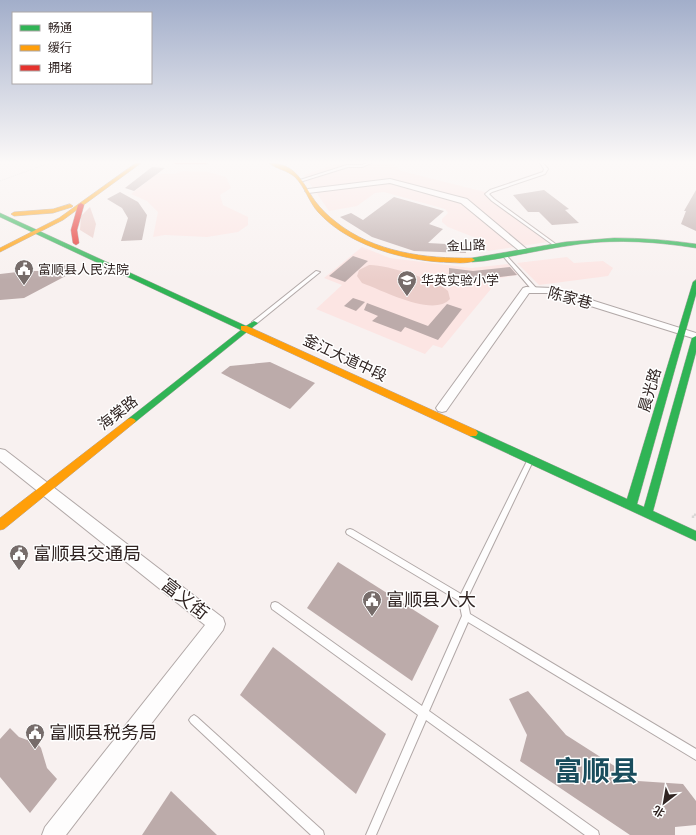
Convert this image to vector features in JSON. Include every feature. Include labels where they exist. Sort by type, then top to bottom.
[{"type":"main road","points":[[1,252],[76,202]]},
{"type":"main road","points":[[0,243],[61,219],[85,202]]},
{"type":"main road","name":"金山路","points":[[314,202],[330,219],[372,244],[389,250],[445,259],[468,260],[608,239],[651,240],[696,246]]},
{"type":"main road","points":[[42,246],[73,245],[74,230],[81,205]]},
{"type":"main road","points":[[4,231],[7,224],[7,216],[53,211],[70,206]]},
{"type":"main road","name":"釜江大道中段","points":[[0,208],[7,216],[37,228],[250,325],[531,460],[696,536]]},
{"type":"main road","points":[[1,252],[27,247]]},
{"type":"main road","name":"晨光路","points":[[630,506],[630,493],[696,282]]},
{"type":"main road","name":"釜江大道中段","points":[[250,325],[326,355]]},
{"type":"main road","name":"海棠路","points":[[0,525],[250,325]]},
{"type":"main road","name":"晨光路","points":[[647,513],[654,503],[696,337]]},
{"type":"main road","points":[[630,493],[654,503]]},
{"type":"street","points":[[465,202],[526,251]]},
{"type":"street","name":"陈家巷","points":[[442,408],[526,290],[550,290],[696,337]]},
{"type":"street","name":"富义街","points":[[0,454],[217,624],[53,835]]},
{"type":"lane","points":[[496,202],[556,246]]},
{"type":"lane","points":[[504,255],[535,290]]},
{"type":"lane","points":[[250,325],[318,272]]},
{"type":"lane","points":[[371,835],[466,616],[463,599],[531,460]]},
{"type":"lane","points":[[350,532],[463,599]]},
{"type":"lane","points":[[275,606],[594,835]]},
{"type":"lane","points":[[466,616],[696,755]]},
{"type":"lane","points":[[194,720],[319,835]]},
{"type":"shaded area","points":[[148,202],[222,202],[223,205],[248,217],[248,225],[238,232],[207,237],[165,235],[153,237],[158,212]]},
{"type":"shaded area","points":[[323,202],[363,202],[357,206],[329,211]]},
{"type":"shaded area","points":[[420,202],[498,202],[554,241],[488,251],[476,238],[448,227],[442,222],[442,219],[448,213],[445,209]]},
{"type":"shaded area","points":[[90,207],[96,224],[93,238],[80,230],[81,216]]},
{"type":"shaded area","name":"华英实验小学","points":[[362,247],[390,258],[471,268],[508,264],[518,275],[500,278],[442,348],[433,345],[425,354],[316,309],[342,285],[324,278]]},
{"type":"shaded area","points":[[567,257],[574,263],[603,261],[613,268],[608,276],[539,285],[517,263]]},
{"type":"shaded area","points":[[369,265],[398,270],[433,282],[448,291],[450,299],[443,304],[422,304],[397,297],[362,283],[357,276],[359,270]]},
{"type":"building","points":[[112,202],[138,202],[147,215],[142,240],[121,241],[128,218],[122,208]]},
{"type":"building","points":[[387,202],[412,202],[444,211],[429,224],[443,229],[428,243],[465,245],[466,253],[414,251],[372,237],[340,217],[351,213],[363,220]]},
{"type":"building","points":[[519,202],[560,202],[569,209],[565,210],[579,223],[552,225],[539,212],[528,212]]},
{"type":"building","points":[[689,202],[696,202],[696,231],[681,224],[686,211],[684,211]]},
{"type":"building","points":[[353,256],[368,261],[345,282],[329,276]]},
{"type":"building","name":"富顺县人民法院","points":[[63,263],[77,270],[24,298],[0,300],[0,274],[26,271],[48,271]]},
{"type":"building","points":[[510,267],[517,275],[476,280],[453,278],[449,275],[449,268],[473,271]]},
{"type":"building","points":[[353,298],[365,302],[356,311],[344,306]]},
{"type":"building","points":[[367,303],[428,326],[447,304],[462,309],[438,340],[405,327],[401,332],[372,321],[378,316],[364,310]]},
{"type":"building","points":[[270,362],[315,383],[290,409],[221,373],[230,366]]},
{"type":"building","name":"富顺县人大","points":[[338,562],[439,626],[412,681],[307,608]]},
{"type":"building","points":[[273,647],[386,734],[356,794],[240,695]]},
{"type":"building","points":[[528,691],[566,735],[638,781],[683,784],[696,801],[696,825],[675,827],[675,835],[630,835],[520,761],[527,735],[509,699]]},
{"type":"building","points":[[10,728],[19,737],[38,744],[41,748],[47,768],[57,779],[30,813],[0,777],[0,739]]},
{"type":"building","points":[[171,791],[217,835],[142,835]]},
{"type":"traffic: fast","points":[[0,215],[244,328]]},
{"type":"traffic: fast","points":[[472,260],[565,244],[598,240],[647,240],[696,246]]},
{"type":"traffic: fast","points":[[631,505],[696,282]]},
{"type":"traffic: fast","points":[[131,421],[254,323]]},
{"type":"traffic: fast","points":[[647,513],[696,338]]},
{"type":"traffic: fast","points":[[473,433],[696,536]]},
{"type":"traffic: slow","points":[[0,250],[61,219],[85,202]]},
{"type":"traffic: slow","points":[[313,202],[321,212],[335,225],[371,244],[412,256],[453,261],[472,260]]},
{"type":"traffic: slow","points":[[14,214],[53,211],[70,206]]},
{"type":"traffic: slow","points":[[244,328],[473,433]]},
{"type":"traffic: slow","points":[[0,525],[131,421]]},
{"type":"traffic: jam","points":[[76,243],[74,230],[81,205]]},
{"type":"place","name":"富顺县人民法院","points":[[24,286]]},
{"type":"place","name":"华英实验小学","points":[[407,297]]},
{"type":"place","name":"富顺县交通局","points":[[19,571]]},
{"type":"place","name":"富顺县人大","points":[[372,617]]},
{"type":"place","name":"富顺县税务局","points":[[35,750]]},
{"type":"district","name":"富顺县","points":[[596,771]]}]
